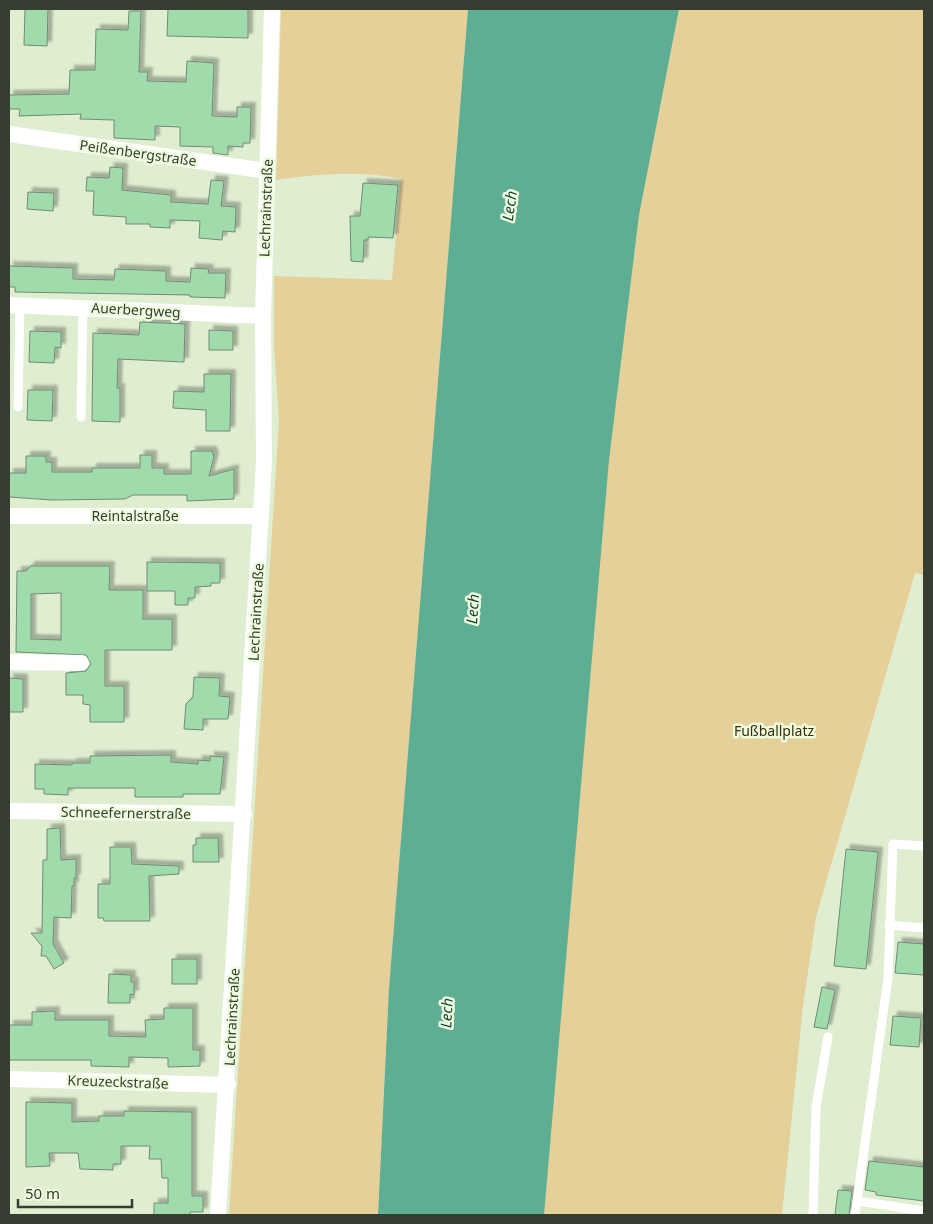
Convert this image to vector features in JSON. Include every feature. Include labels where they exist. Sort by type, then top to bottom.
[{"type":"street","name":"Lechrainstraße","points":[[218,1215],[228,1085],[264,462],[263,316],[272,9]]},
{"type":"street","name":"Peißenbergstraße","points":[[9,134],[267,171]]},
{"type":"street","name":"Auerbergweg","points":[[14,305],[263,316]]},
{"type":"street","name":"Reintalstraße","points":[[9,516],[261,516]]},
{"type":"street","points":[[9,662],[81,662]]},
{"type":"street","name":"Schneefernerstraße","points":[[9,811],[244,814]]},
{"type":"street","name":"Kreuzeckstraße","points":[[9,1079],[228,1085]]},
{"type":"lane","points":[[14,305],[18,407]]},
{"type":"lane","points":[[81,418],[83,308]]},
{"type":"lane","points":[[855,1215],[888,978],[893,844],[924,846]]},
{"type":"lane","points":[[889,925],[924,928]]},
{"type":"lane","points":[[813,1215],[816,1107],[828,1037]]},
{"type":"lane","points":[[856,1202],[924,1211]]},
{"type":"green space","points":[[281,9],[468,9],[389,988],[378,1215],[229,1215],[279,421],[274,347],[274,276],[392,280],[401,179],[385,176],[338,174],[276,180]]},
{"type":"green space","name":"Fußballplatz","points":[[675,9],[924,9],[924,575],[915,573],[816,917],[803,1006],[782,1215],[541,1215],[626,168]]},
{"type":"water","name":"Lech","points":[[468,9],[679,9],[639,215],[609,460],[544,1215],[378,1215],[389,988]]},
{"type":"building","points":[[25,9],[48,9],[47,46],[24,45]]},
{"type":"building","points":[[168,9],[248,9],[248,38],[167,36]]},
{"type":"building","points":[[129,11],[141,11],[139,72],[148,72],[147,81],[186,82],[187,61],[214,63],[212,116],[237,117],[237,107],[251,107],[250,143],[243,143],[243,147],[228,146],[228,155],[213,153],[213,147],[180,146],[180,127],[155,126],[155,140],[114,138],[114,120],[80,119],[81,114],[19,116],[20,109],[9,109],[9,95],[69,94],[70,70],[95,70],[96,29],[128,30]]},
{"type":"building","points":[[110,167],[123,168],[122,190],[171,195],[171,202],[208,204],[211,180],[224,181],[221,206],[236,207],[235,232],[223,231],[222,240],[199,238],[200,221],[170,220],[170,228],[150,227],[150,224],[126,224],[126,217],[93,215],[94,191],[86,191],[87,177],[109,178]]},
{"type":"building","points":[[363,183],[398,185],[393,238],[368,237],[368,240],[364,240],[363,262],[351,261],[350,216],[360,216]]},
{"type":"building","points":[[28,192],[54,193],[53,211],[27,209]]},
{"type":"building","points":[[9,266],[73,268],[73,279],[114,280],[115,269],[166,271],[166,281],[190,282],[191,268],[209,269],[208,273],[226,273],[225,298],[190,297],[190,295],[15,292],[15,287],[9,287]]},
{"type":"building","points":[[140,322],[185,324],[184,362],[118,359],[117,388],[120,388],[120,422],[92,421],[93,333],[139,335]]},
{"type":"building","points":[[209,330],[233,331],[233,350],[209,350]]},
{"type":"building","points":[[30,331],[61,332],[61,348],[55,347],[54,363],[29,362]]},
{"type":"building","points":[[204,374],[231,374],[230,431],[206,431],[206,410],[173,408],[174,391],[204,392]]},
{"type":"building","points":[[28,390],[53,390],[52,421],[27,420]]},
{"type":"building","points":[[191,451],[212,451],[214,457],[209,476],[234,469],[234,499],[187,501],[187,495],[133,495],[125,499],[52,500],[9,497],[9,473],[26,473],[26,456],[46,456],[46,462],[52,462],[52,472],[92,472],[92,468],[140,468],[140,455],[152,455],[152,468],[164,468],[164,474],[191,474]]},
{"type":"building","points":[[147,562],[220,563],[220,583],[211,583],[211,586],[195,587],[195,598],[188,598],[188,605],[175,605],[175,591],[147,591]]},
{"type":"building","points":[[31,566],[110,566],[109,590],[143,590],[143,619],[172,619],[172,650],[105,650],[105,686],[124,686],[124,722],[90,722],[90,705],[83,704],[83,695],[66,695],[66,673],[86,671],[91,664],[86,655],[16,652],[17,571],[26,571]],"holes":[[[61,593],[61,640],[31,639],[31,594]]]},
{"type":"building","points":[[194,677],[220,678],[219,696],[230,697],[228,719],[203,719],[203,730],[184,729],[186,704],[193,697]]},
{"type":"building","points":[[9,678],[23,679],[23,712],[9,712]]},
{"type":"building","points":[[171,755],[171,762],[198,764],[198,760],[210,761],[210,756],[224,757],[220,794],[183,794],[183,797],[135,797],[135,788],[68,788],[68,795],[44,794],[44,789],[35,789],[35,764],[72,765],[72,763],[90,763],[90,756]]},
{"type":"building","points":[[60,828],[61,860],[76,859],[76,878],[74,878],[74,886],[72,886],[71,918],[54,917],[53,944],[64,963],[54,969],[46,956],[41,956],[42,946],[31,933],[42,933],[43,860],[47,860],[47,829]]},
{"type":"building","points":[[196,838],[218,838],[219,862],[193,862],[193,845],[196,845]]},
{"type":"building","points":[[110,847],[131,847],[132,864],[179,866],[179,874],[149,876],[150,921],[104,921],[103,918],[98,918],[98,884],[110,884]]},
{"type":"building","points":[[846,849],[878,852],[866,969],[834,966]]},
{"type":"building","points":[[898,942],[924,944],[924,975],[895,973]]},
{"type":"building","points":[[172,959],[197,959],[197,984],[172,984]]},
{"type":"building","points":[[109,974],[131,975],[131,982],[134,982],[134,995],[130,994],[130,1003],[108,1003]]},
{"type":"building","points":[[822,987],[835,990],[827,1029],[814,1027]]},
{"type":"building","points":[[164,1008],[193,1008],[193,1050],[200,1050],[200,1066],[168,1067],[168,1058],[129,1057],[129,1067],[91,1066],[91,1060],[9,1060],[9,1025],[32,1025],[32,1012],[55,1011],[55,1020],[109,1020],[109,1036],[146,1037],[145,1020],[164,1019]]},
{"type":"building","points":[[893,1016],[921,1018],[919,1047],[890,1045]]},
{"type":"building","points":[[26,1102],[72,1103],[72,1122],[99,1121],[99,1116],[124,1116],[124,1111],[192,1112],[192,1196],[203,1196],[203,1212],[190,1212],[190,1215],[154,1215],[154,1203],[168,1203],[168,1178],[162,1178],[161,1159],[149,1159],[150,1146],[121,1146],[121,1164],[113,1164],[113,1170],[80,1169],[78,1153],[49,1153],[50,1166],[26,1167]]},
{"type":"building","points":[[869,1161],[924,1167],[924,1201],[876,1195],[876,1192],[865,1190]]},
{"type":"building","points":[[838,1190],[852,1191],[849,1215],[835,1215]]}]
